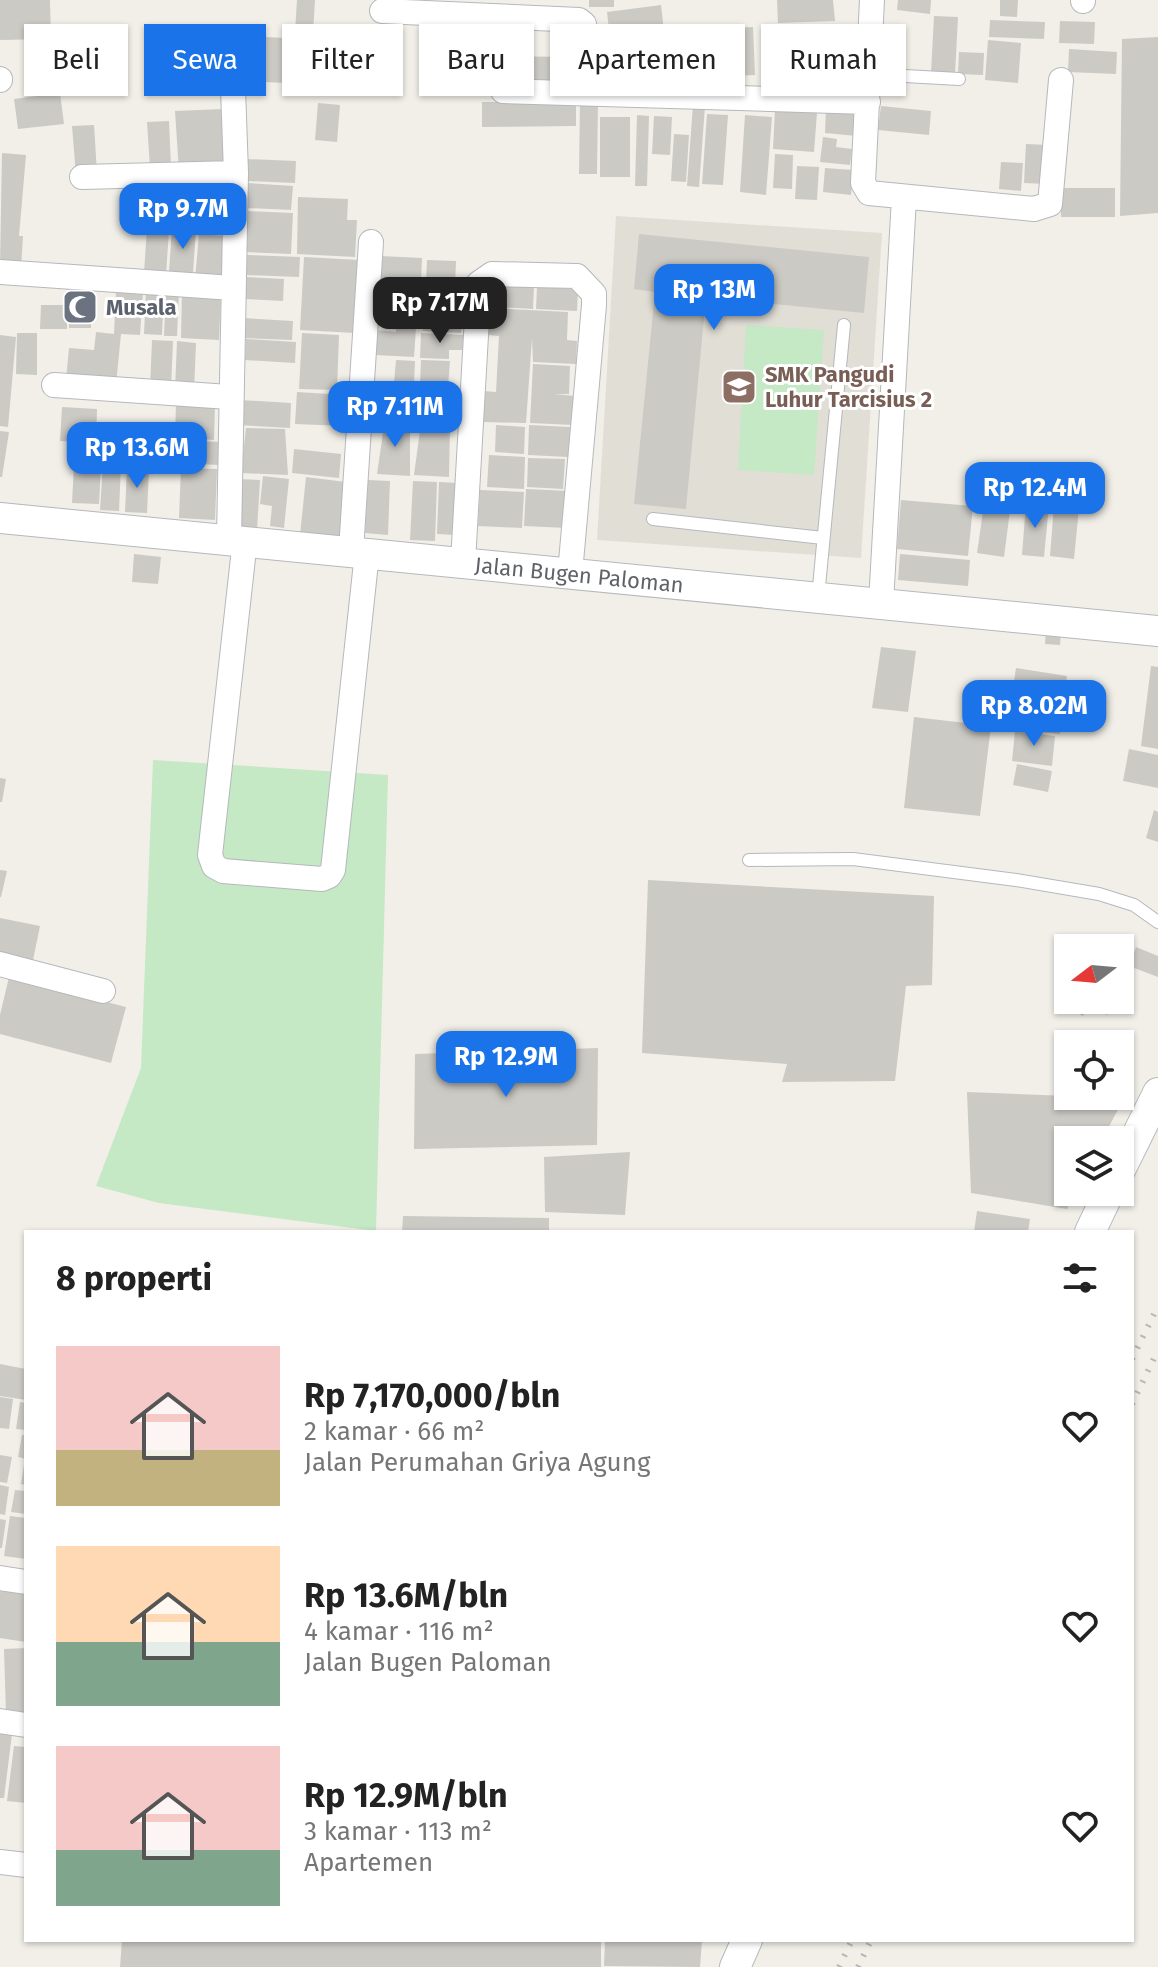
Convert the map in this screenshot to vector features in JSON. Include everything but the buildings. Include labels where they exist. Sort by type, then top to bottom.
[{"type":"street","points":[[871,24],[872,0]]},
{"type":"street","points":[[382,11],[579,20],[584,24]]},
{"type":"street","points":[[868,96],[863,183],[869,193],[1034,209],[1050,204],[1061,80]]},
{"type":"street","points":[[233,96],[236,173],[229,397],[237,539],[210,855],[214,866],[223,871],[322,879],[333,870],[359,552],[371,242]]},
{"type":"street","points":[[689,96],[868,102]]},
{"type":"street","points":[[82,177],[236,173]]},
{"type":"street","points":[[881,603],[904,198]]},
{"type":"street","points":[[0,272],[233,288]]},
{"type":"street","points":[[463,562],[479,283],[492,274],[577,276],[594,294],[594,305],[570,573]]},
{"type":"street","points":[[54,385],[229,397]]},
{"type":"street","name":"Jalan Bugen Paloman","points":[[0,518],[1158,631]]},
{"type":"street","points":[[0,964],[103,991]]},
{"type":"street","points":[[1134,1142],[1158,1093]]},
{"type":"street","points":[[1091,1230],[1102,1206]]},
{"type":"street","points":[[0,1578],[24,1582]]},
{"type":"street","points":[[0,1721],[24,1725]]},
{"type":"street","points":[[0,1862],[24,1865]]},
{"type":"street","points":[[735,1967],[746,1942]]},
{"type":"lane","points":[[906,76],[959,79]]},
{"type":"lane","points":[[818,597],[844,325]]},
{"type":"lane","points":[[653,519],[823,538]]},
{"type":"lane","points":[[749,860],[853,859],[1016,880],[1099,894],[1134,905],[1158,922]]},
{"type":"shaded area","name":"SMK Pangudi Luhur Tarcisius 2","points":[[616,216],[882,233],[861,558],[597,540]]},
{"type":"green space","points":[[746,325],[824,330],[814,475],[738,470]]},
{"type":"green space","points":[[153,760],[388,775],[376,1230],[159,1203],[96,1186],[141,1068]]},
{"type":"railway","points":[[1134,1355],[1158,1306]]},
{"type":"railway","points":[[1134,1400],[1158,1350]]},
{"type":"railway","points":[[839,1967],[851,1942]]},
{"type":"railway","points":[[858,1967],[870,1942]]},
{"type":"place","name":"Musala","points":[[80,307]]},
{"type":"place","name":"SMK Pangudi Luhur Tarcisius 2","points":[[739,387]]}]
